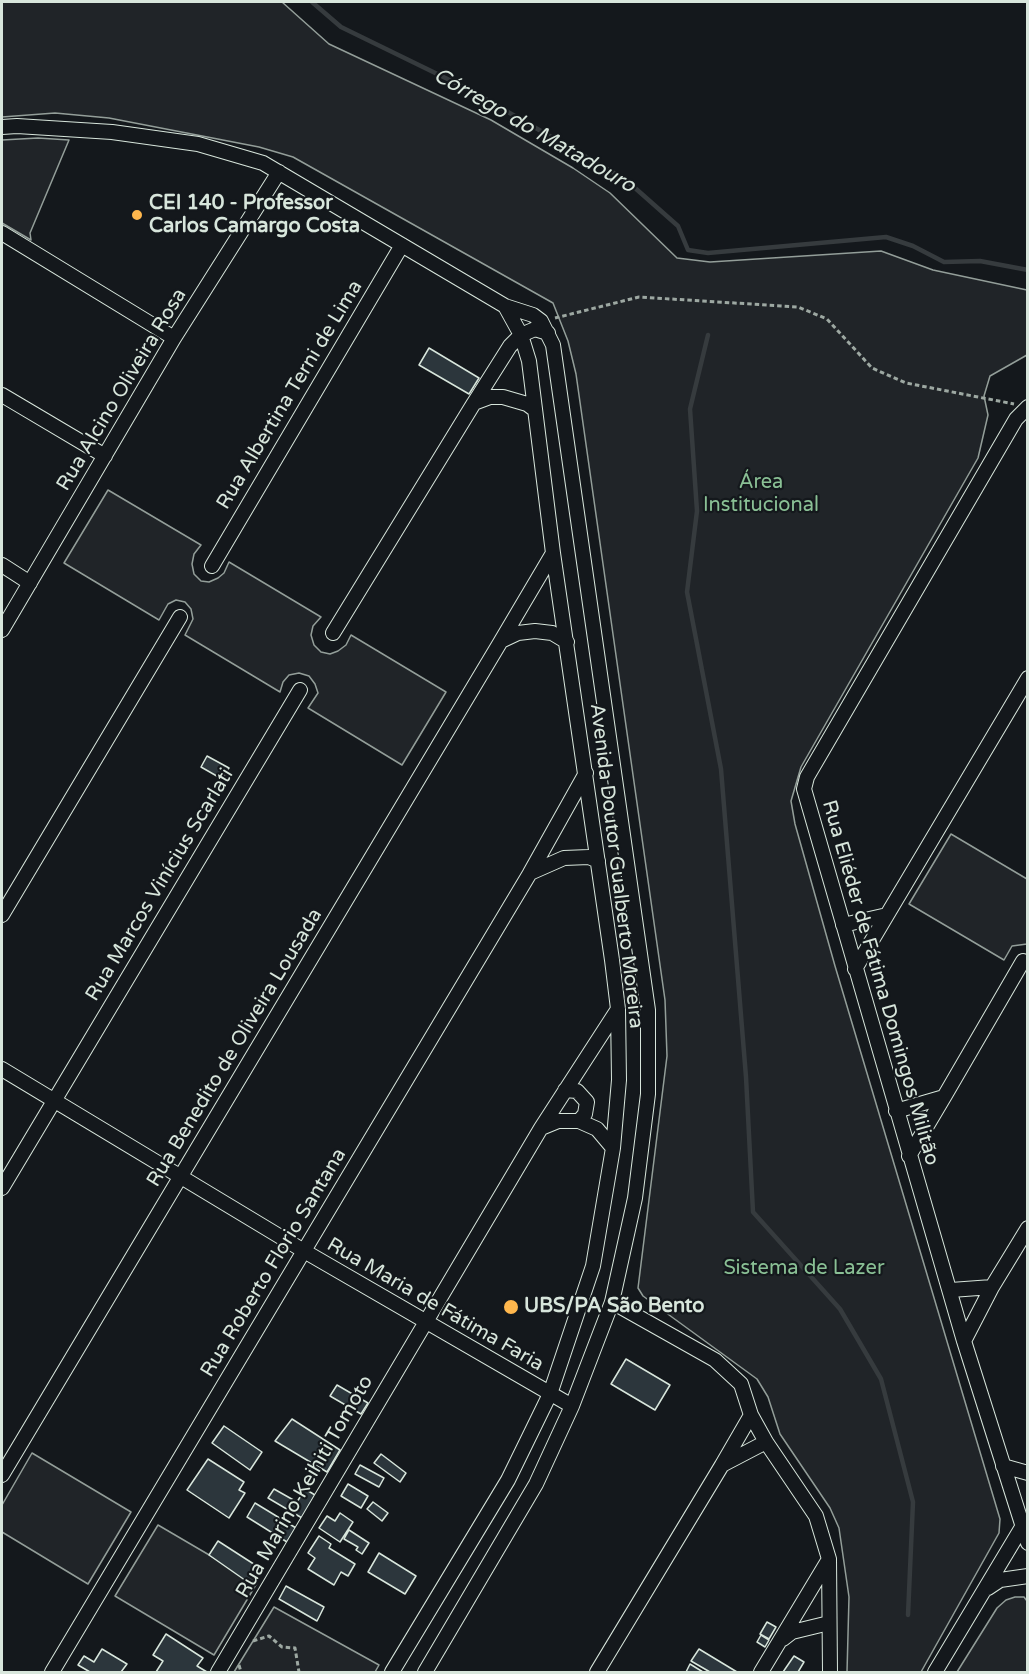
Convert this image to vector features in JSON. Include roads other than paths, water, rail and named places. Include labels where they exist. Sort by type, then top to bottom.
[{"type":"street","points":[[2,127],[112,132],[198,144],[263,163],[505,306],[525,311],[544,327]]},
{"type":"street","name":"Rua Alcino Oliveira Rosa","points":[[2,630],[174,338],[279,172]]},
{"type":"street","points":[[2,233],[174,338]]},
{"type":"street","name":"Rua Albertina Terni de Lima","points":[[212,566],[402,245]]},
{"type":"street","name":"Avenida Doutor Gualberto Moreira","points":[[392,1672],[508,1480],[549,1394],[593,1266],[612,1148],[619,1080],[618,1009],[553,553],[529,361],[521,335],[505,306]]},
{"type":"street","points":[[512,320],[521,322],[526,317],[525,311]]},
{"type":"street","points":[[333,633],[510,346],[521,335],[544,327]]},
{"type":"street","name":"Avenida Doutor Gualberto Moreira","points":[[425,1672],[536,1484],[572,1406],[612,1302],[635,1198],[648,1094],[648,1010],[553,345],[544,327]]},
{"type":"street","points":[[2,395],[105,456]]},
{"type":"street","points":[[474,403],[490,397],[503,397],[527,404],[535,410]]},
{"type":"street","name":"Rua Eliéder de Fátima Domingos Militão","points":[[1022,406],[807,777],[804,789],[909,1156],[1003,1466],[1026,1524],[1028,1543]]},
{"type":"street","name":"Rua Benedito de Oliveira Lousada","points":[[2,1475],[553,553]]},
{"type":"street","points":[[2,565],[30,583]]},
{"type":"street","points":[[2,915],[180,617]]},
{"type":"street","points":[[501,641],[518,633],[535,631],[552,633],[567,642]]},
{"type":"street","points":[[855,969],[1028,678]]},
{"type":"street","name":"Rua Marcos Vinícius Scarlati","points":[[2,1188],[300,690]]},
{"type":"street","name":"Rua Roberto Florio Santana","points":[[52,1672],[530,873],[586,773]]},
{"type":"street","points":[[530,873],[564,858],[588,857],[598,861]]},
{"type":"street","points":[[843,925],[887,915]]},
{"type":"street","points":[[909,1156],[1023,961]]},
{"type":"street","name":"Rua Marino Keihiti Tomoto","points":[[218,1672],[541,1128],[618,1009]]},
{"type":"street","name":"Rua Maria de Fátima Faria","points":[[2,1069],[304,1251],[572,1406]]},
{"type":"street","points":[[565,1090],[577,1091],[587,1102],[585,1114],[579,1121]]},
{"type":"street","points":[[896,1111],[944,1097]]},
{"type":"street","points":[[541,1128],[558,1121],[579,1121],[597,1129],[612,1148]]},
{"type":"street","points":[[964,1341],[992,1287],[1028,1228]]},
{"type":"street","points":[[951,1290],[992,1287]]},
{"type":"street","points":[[612,1302],[715,1360],[741,1384],[751,1415],[766,1442],[816,1516],[829,1559],[830,1672]]},
{"type":"street","points":[[597,1672],[751,1415]]},
{"type":"street","points":[[722,1465],[766,1442]]},
{"type":"street","points":[[1003,1466],[1028,1473]]},
{"type":"street","points":[[935,1672],[1026,1524]]},
{"type":"street","points":[[760,1672],[829,1559]]},
{"type":"street","points":[[986,1589],[1000,1580],[1028,1576]]},
{"type":"street","points":[[801,1606],[821,1603],[829,1606]]},
{"type":"street","points":[[779,1642],[792,1632],[829,1623]]},
{"type":"waterway","name":"Córrego do Matadouro","points":[[312,2],[341,27],[468,89],[626,180],[678,226],[688,250],[708,253],[886,237],[913,246],[944,262],[980,261],[1028,270]]},
{"type":"waterway","points":[[708,335],[690,409],[697,511],[687,592],[721,769],[746,1077],[753,1212],[840,1309],[881,1379],[913,1502],[908,1615]]},
{"type":"place","name":"CEI 140 - Professor Carlos Camargo Costa","points":[[137,215]]},
{"type":"place","name":"UBS/PA São Bento","points":[[511,1307]]},
{"type":"park label","name":"Área Institucional","points":[[761,494]]},
{"type":"park label","name":"Sistema de Lazer","points":[[804,1269]]}]
